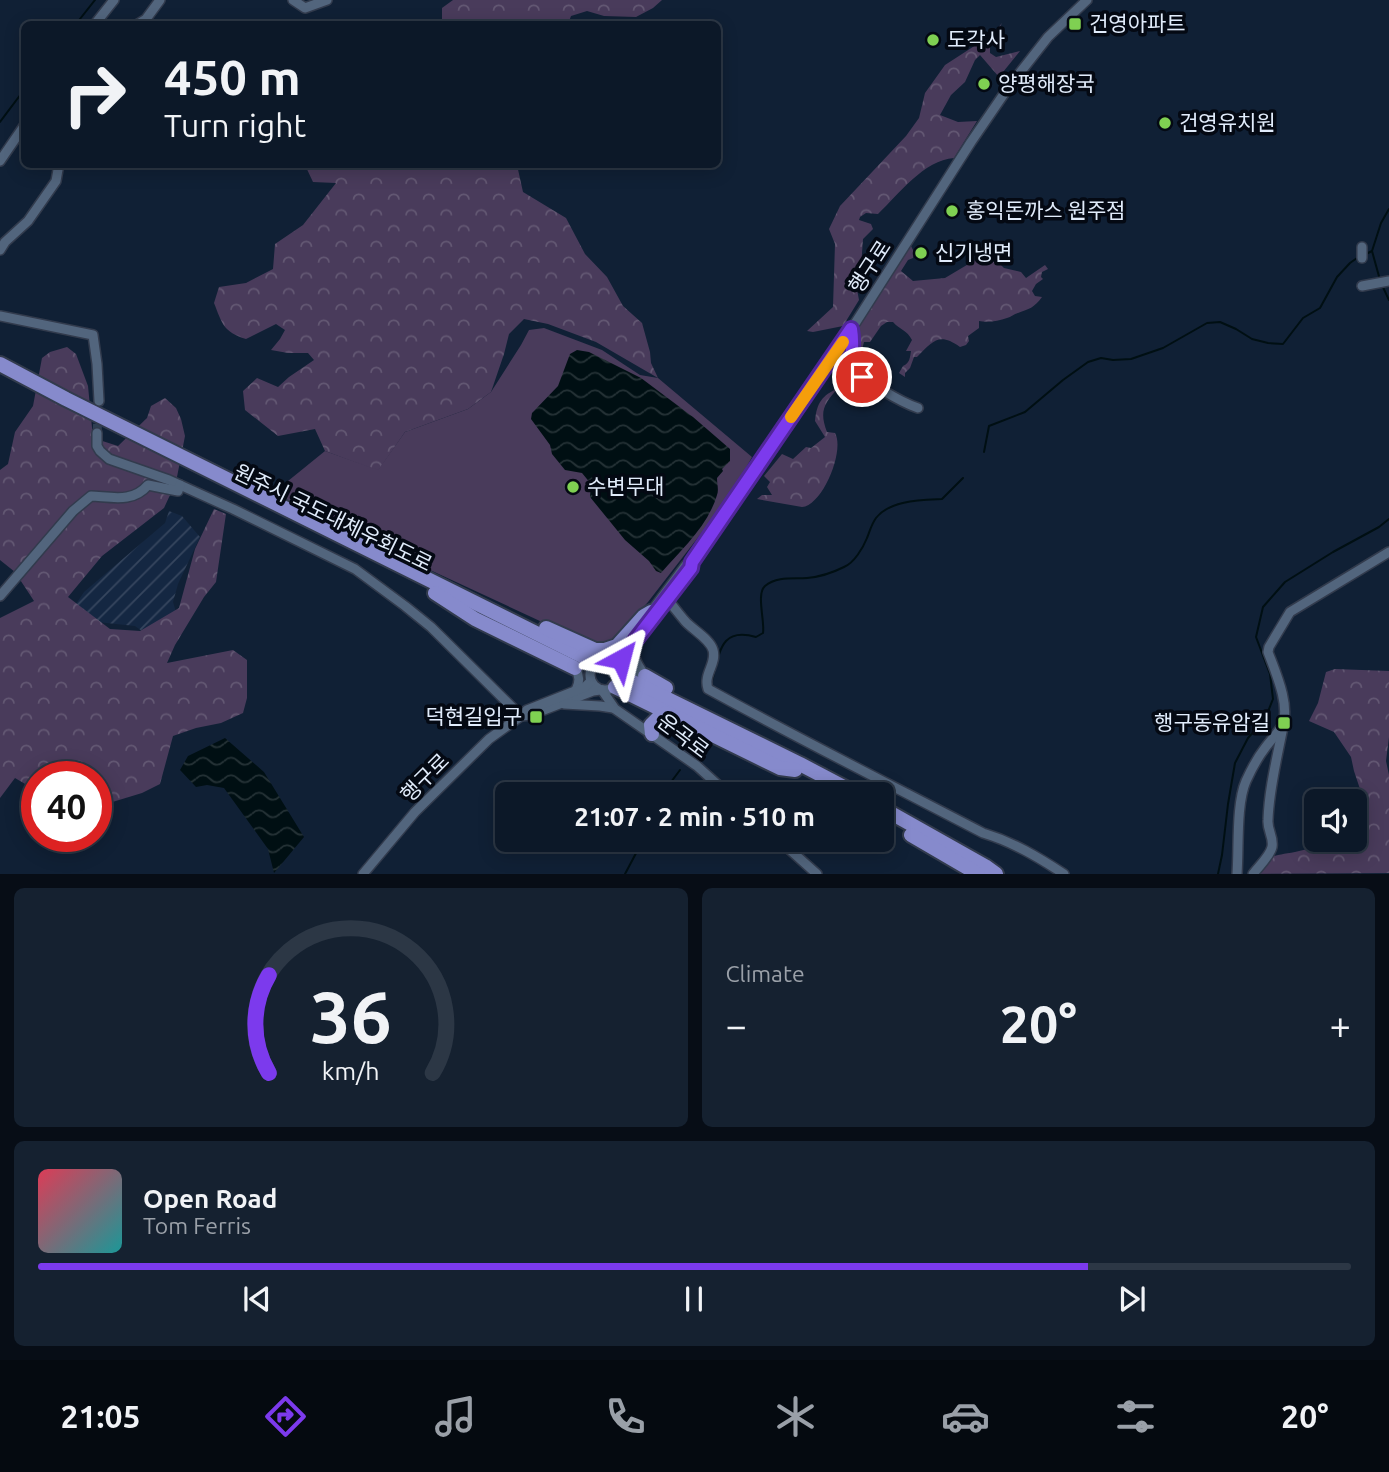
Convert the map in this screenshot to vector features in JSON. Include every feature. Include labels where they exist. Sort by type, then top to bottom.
[{"type":"highway","points":[[0,364],[63,402]]},
{"type":"highway","points":[[0,374],[63,402]]},
{"type":"highway","name":"원주시 국도대체우회도로","points":[[63,402],[593,665]]},
{"type":"highway","points":[[593,665],[604,650],[617,646],[644,616],[653,614]]},
{"type":"highway","points":[[645,676],[788,753],[797,767],[820,782]]},
{"type":"highway","points":[[615,683],[666,713],[780,768],[797,767]]},
{"type":"highway","points":[[615,683],[830,782]]},
{"type":"highway","points":[[652,734],[651,725],[666,713]]},
{"type":"highway","points":[[894,815],[996,873]]},
{"type":"highway","points":[[894,826],[978,873]]},
{"type":"street","points":[[97,21],[114,0]]},
{"type":"street","points":[[144,21],[160,0]]},
{"type":"street","points":[[293,0],[305,8],[327,0]]},
{"type":"street","name":"행구로","points":[[653,614],[691,568],[692,562],[840,347],[1008,88],[1048,37],[1087,0]]},
{"type":"street","points":[[0,161],[21,130]]},
{"type":"street","points":[[0,250],[28,221],[56,181],[58,168]]},
{"type":"street","points":[[1362,247],[1362,258]]},
{"type":"street","points":[[1365,285],[1389,281]]},
{"type":"street","points":[[0,316],[93,335],[99,401]]},
{"type":"street","points":[[851,329],[851,356],[854,367],[862,377],[908,405],[918,408]]},
{"type":"street","points":[[97,433],[97,446],[109,458],[180,485],[355,569],[431,627],[521,716]]},
{"type":"street","points":[[0,596],[73,511],[91,496],[131,498],[143,492],[148,485],[178,491],[180,485]]},
{"type":"street","points":[[1253,873],[1273,846],[1267,826],[1268,811],[1284,722],[1280,682],[1268,652],[1269,647],[1290,612],[1389,552]]},
{"type":"street","name":"행구로","points":[[615,683],[623,655],[686,565],[692,562]]},
{"type":"street","points":[[667,599],[713,651],[706,682],[708,689],[785,732],[983,833],[1004,839],[1064,873]]},
{"type":"street","points":[[645,676],[636,663],[634,648],[652,622],[653,614]]},
{"type":"street","points":[[560,704],[615,709],[610,694],[615,683],[614,663],[593,665],[579,673],[576,690]]},
{"type":"street","points":[[521,716],[527,710],[585,687],[593,665]]},
{"type":"street","points":[[593,665],[593,685],[615,683]]},
{"type":"street","points":[[521,716],[531,715],[615,683],[629,671],[645,676]]},
{"type":"street","name":"운곡로","points":[[615,709],[714,782]]},
{"type":"street","name":"행구로","points":[[363,873],[415,812],[489,739],[521,716]]},
{"type":"street","points":[[1237,873],[1241,806],[1246,782],[1264,749],[1284,722]]},
{"type":"street","points":[[793,852],[817,873]]},
{"type":"shaded area","points":[[169,511],[182,516],[200,537],[178,584],[173,602],[178,619],[146,634],[135,626],[88,621],[74,607],[84,592],[165,523]]},
{"type":"green space","points":[[453,0],[662,0],[636,17],[604,16],[587,11],[571,16],[569,21],[442,21],[442,8]]},
{"type":"green space","points":[[1002,23],[990,45],[990,53],[996,57],[1020,51],[999,77],[980,55],[965,82],[951,95],[940,115],[958,122],[977,121],[954,158],[943,160],[922,171],[878,214],[866,213],[860,217],[859,220],[871,224],[873,229],[863,239],[861,268],[854,274],[859,300],[843,326],[807,331],[833,307],[835,244],[829,229],[840,206],[906,136],[919,118],[925,93],[945,65],[988,40]]},
{"type":"green space","points":[[306,168],[518,168],[523,192],[566,218],[585,254],[607,277],[623,306],[642,323],[651,363],[658,378],[596,342],[548,324],[524,319],[509,334],[491,392],[468,409],[405,432],[378,471],[325,451],[315,429],[278,436],[245,410],[243,391],[257,378],[278,387],[314,360],[308,353],[271,350],[285,330],[276,324],[246,339],[232,333],[222,321],[214,303],[219,287],[246,283],[273,269],[275,244],[303,225],[336,183],[313,182]]},
{"type":"green space","points":[[909,242],[914,252],[913,258],[908,260],[901,271],[913,281],[945,278],[982,256],[1004,268],[1021,272],[1026,278],[1045,265],[1048,269],[1042,272],[1043,279],[1032,291],[1035,296],[1042,297],[1031,308],[1008,318],[979,321],[979,328],[968,336],[966,345],[960,347],[947,340],[937,340],[914,357],[905,377],[899,373],[909,360],[911,351],[906,351],[912,340],[893,322],[881,326],[870,342],[864,342],[857,361],[853,329]]},
{"type":"green space","points":[[544,328],[602,350],[640,375],[658,378],[752,457],[703,531],[648,602],[611,643],[594,646],[275,496],[288,481],[325,451],[378,470],[405,432],[468,409],[491,392],[529,330]]},
{"type":"green space","points":[[67,347],[76,354],[88,386],[93,438],[118,446],[147,418],[151,406],[165,398],[176,408],[185,436],[176,482],[164,508],[102,556],[68,597],[110,629],[140,631],[179,608],[195,549],[214,509],[226,514],[216,582],[204,597],[167,663],[233,650],[247,660],[247,698],[243,713],[221,723],[173,736],[160,784],[112,802],[112,761],[21,761],[21,782],[15,778],[0,798],[0,618],[34,601],[15,572],[0,560],[0,470],[8,464],[15,432],[33,406],[42,358],[50,352]]},
{"type":"green space","points":[[838,388],[826,403],[823,413],[827,432],[835,433],[837,451],[830,476],[817,497],[802,507],[757,499],[762,495],[772,495],[767,487],[770,482],[764,476],[782,454],[793,459],[806,447],[811,448],[825,437],[815,421],[817,409],[824,397]]},
{"type":"green space","points":[[1335,669],[1389,671],[1389,737],[1386,761],[1389,775],[1389,873],[1250,874],[1270,857],[1304,850],[1304,852],[1367,852],[1367,789],[1360,789],[1351,757],[1334,732],[1309,721],[1318,703],[1326,672]]},
{"type":"water","points":[[577,350],[589,352],[641,378],[730,449],[730,461],[717,478],[718,493],[707,517],[661,573],[625,540],[590,497],[591,484],[582,473],[565,470],[531,419],[532,413],[558,386],[570,354]]},
{"type":"water","points":[[225,738],[264,772],[304,837],[274,873],[268,849],[224,788],[207,785],[196,787],[180,770],[188,756]]},
{"type":"waterway","points":[[78,21],[95,0]]},
{"type":"waterway","points":[[0,122],[21,94]]},
{"type":"waterway","points":[[1380,280],[1372,251],[1381,223],[1389,209]]},
{"type":"waterway","points":[[1366,254],[1372,251]]},
{"type":"waterway","points":[[984,452],[989,426],[1025,412],[1088,362],[1101,358],[1131,359],[1163,348],[1207,323],[1220,322],[1252,339],[1283,344],[1303,318],[1320,308],[1337,277],[1357,258]]},
{"type":"waterway","points":[[1382,285],[1389,300]]},
{"type":"waterway","points":[[711,684],[719,654],[727,640],[734,636],[756,637],[763,633],[761,595],[765,586],[780,579],[807,578],[848,565],[861,551],[874,521],[882,512],[906,502],[942,499],[963,478]]},
{"type":"waterway","points":[[1218,874],[1235,763],[1248,738],[1265,719],[1273,699],[1270,674],[1256,637],[1263,607],[1285,582],[1389,519]]},
{"type":"waterway","points":[[679,746],[684,738]]},
{"type":"waterway","points":[[671,782],[680,770]]},
{"type":"waterway","points":[[625,874],[637,852]]},
{"type":"tunnel","points":[[97,433],[99,401]]},
{"type":"tunnel","points":[[592,661],[629,680]]},
{"type":"slow traffic","points":[[791,417],[843,342]]},
{"type":"place","name":"건영아파트","points":[[1075,24]]},
{"type":"place","name":"도각사","points":[[933,40]]},
{"type":"place","name":"양평해장국","points":[[984,84]]},
{"type":"place","name":"건영유치원","points":[[1165,123]]},
{"type":"place","name":"홍익돈까스 원주점","points":[[952,211]]},
{"type":"place","name":"신기냉면","points":[[921,253]]},
{"type":"place","name":"수변무대","points":[[573,487]]},
{"type":"place","name":"덕현길입구","points":[[536,717]]},
{"type":"place","name":"행구동유암길","points":[[1284,723]]},
{"type":"route","points":[[621,659],[691,568],[692,562],[851,329],[851,356],[854,367],[862,377]]}]
